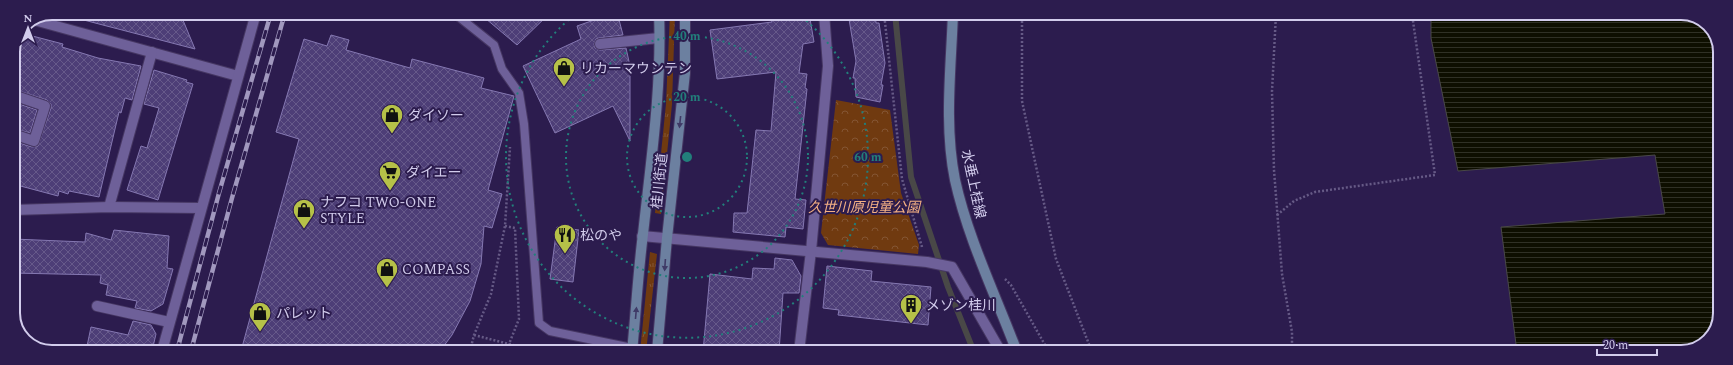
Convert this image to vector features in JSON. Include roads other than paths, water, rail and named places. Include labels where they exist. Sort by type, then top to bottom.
[{"type":"street","points":[[163,345],[254,20]]},
{"type":"street","name":"桂川街道","points":[[632,345],[642,236],[657,114],[660,68],[659,20]]},
{"type":"street","name":"桂川街道","points":[[658,345],[667,238],[685,73],[685,20]]},
{"type":"street","points":[[800,345],[811,251],[828,66],[825,20]]},
{"type":"street","points":[[951,20],[953,30]]},
{"type":"street","name":"水垂上桂線","points":[[953,20],[950,121],[952,155],[960,202],[1014,345]]},
{"type":"street","points":[[41,22],[238,76]]},
{"type":"street","points":[[600,44],[659,38]]},
{"type":"street","points":[[109,207],[152,52]]},
{"type":"street","points":[[20,97],[45,106],[34,141],[20,136]]},
{"type":"street","points":[[20,210],[109,207],[201,208]]},
{"type":"street","points":[[642,236],[811,251],[928,263],[952,267],[997,345]]},
{"type":"street","points":[[97,306],[169,322]]},
{"type":"lane","points":[[463,20],[494,45],[502,70],[519,93],[524,124],[539,323],[550,331],[610,345]]},
{"type":"waterway","points":[[896,20],[911,177],[948,287],[971,345]]},
{"type":"railway","points":[[179,345],[219,193],[269,20]]},
{"type":"railway","points":[[193,345],[232,198],[283,20]]},
{"type":"place","name":"リカーマウンテン","points":[[564,88]]},
{"type":"place","name":"ダイソー","points":[[392,134]]},
{"type":"place","name":"ダイエー","points":[[390,192]]},
{"type":"place","name":"ナフコ TWO-ONE STYLE","points":[[304,230]]},
{"type":"place","name":"松のや","points":[[565,254]]},
{"type":"place","name":"COMPASS","points":[[387,288]]},
{"type":"place","name":"メゾン桂川","points":[[911,324]]},
{"type":"place","name":"パレット","points":[[260,332]]},
{"type":"park label","name":"久世川原児童公園","points":[[864,207]]}]
